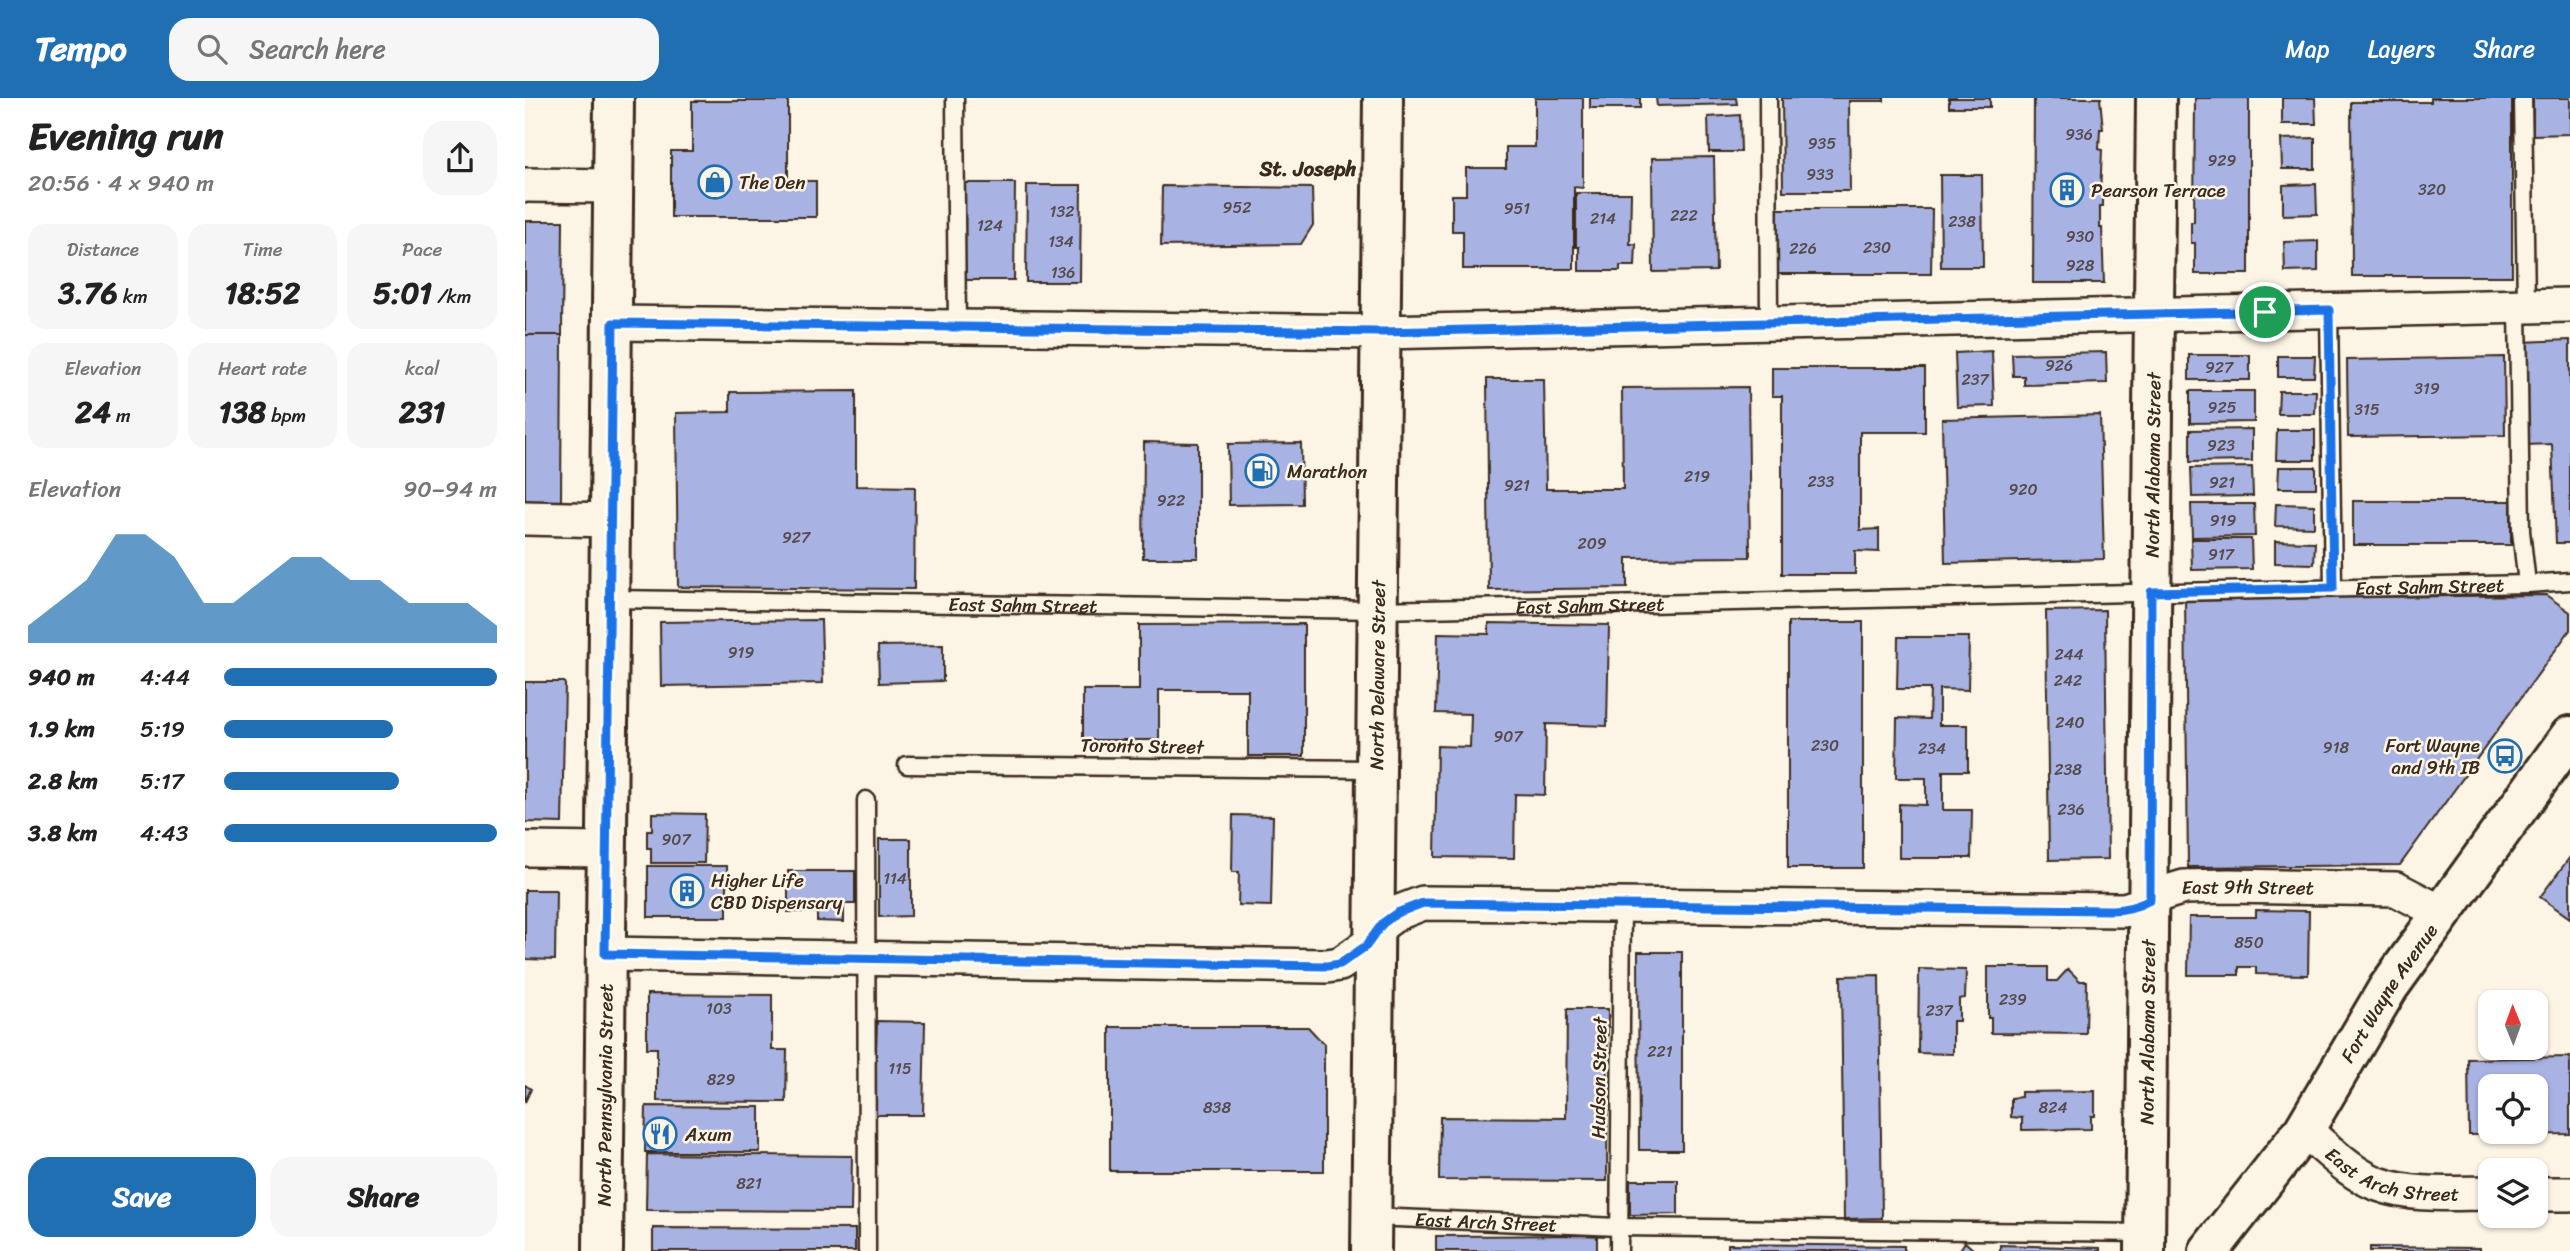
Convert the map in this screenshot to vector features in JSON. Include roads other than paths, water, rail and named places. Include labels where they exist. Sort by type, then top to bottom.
[{"type":"main road","name":"North Pennsylvania Street","points":[[603,1251],[607,1058],[605,954],[614,98]]},
{"type":"main road","name":"North Delaware Street","points":[[1371,1234],[1383,98]]},
{"type":"main road","name":"North Alabama Street","points":[[2145,1242],[2156,98]]},
{"type":"main road","name":"Fort Wayne Avenue","points":[[2209,1251],[2304,1130],[2388,988],[2570,736]]},
{"type":"street","points":[[525,185],[614,186]]},
{"type":"street","points":[[613,323],[1381,332],[2570,305]]},
{"type":"street","points":[[525,518],[611,520]]},
{"type":"street","points":[[525,849],[606,850]]},
{"type":"street","name":"East 9th Street","points":[[605,954],[1327,966],[1340,964],[1366,946],[1383,923],[1397,913],[1423,903],[2124,910],[2184,887],[2396,890],[2442,913]]},
{"type":"street","name":"East Arch Street","points":[[2304,1130],[2341,1162],[2378,1184],[2420,1194],[2478,1194]]},
{"type":"street","points":[[2548,1194],[2570,1194]]},
{"type":"lane","points":[[955,98],[957,328]]},
{"type":"lane","points":[[1768,98],[1769,323]]},
{"type":"lane","points":[[2523,98],[2521,531],[2527,584]]},
{"type":"lane","points":[[2329,310],[2333,588]]},
{"type":"lane","name":"East Sahm Street","points":[[610,599],[1379,610],[2570,581]]},
{"type":"lane","name":"Toronto Street","points":[[907,765],[1377,769]]},
{"type":"lane","points":[[866,800],[867,1251]]},
{"type":"lane","name":"Hudson Street","points":[[1619,1251],[1622,905]]},
{"type":"lane","name":"East Arch Street","points":[[1371,1234],[1619,1227],[2145,1242]]},
{"type":"place","name":"The Den","points":[[715,182]]},
{"type":"place","name":"Pearson Terrace","points":[[2067,190]]},
{"type":"place","name":"Marathon","points":[[1262,471]]},
{"type":"place","name":"Fort Wayne and 9th IB","points":[[2505,756]]},
{"type":"place","name":"Higher Life CBD Dispensary","points":[[687,891]]},
{"type":"place","name":"Axum","points":[[660,1134]]},
{"type":"district","name":"St. Joseph","points":[[1308,169]]}]
